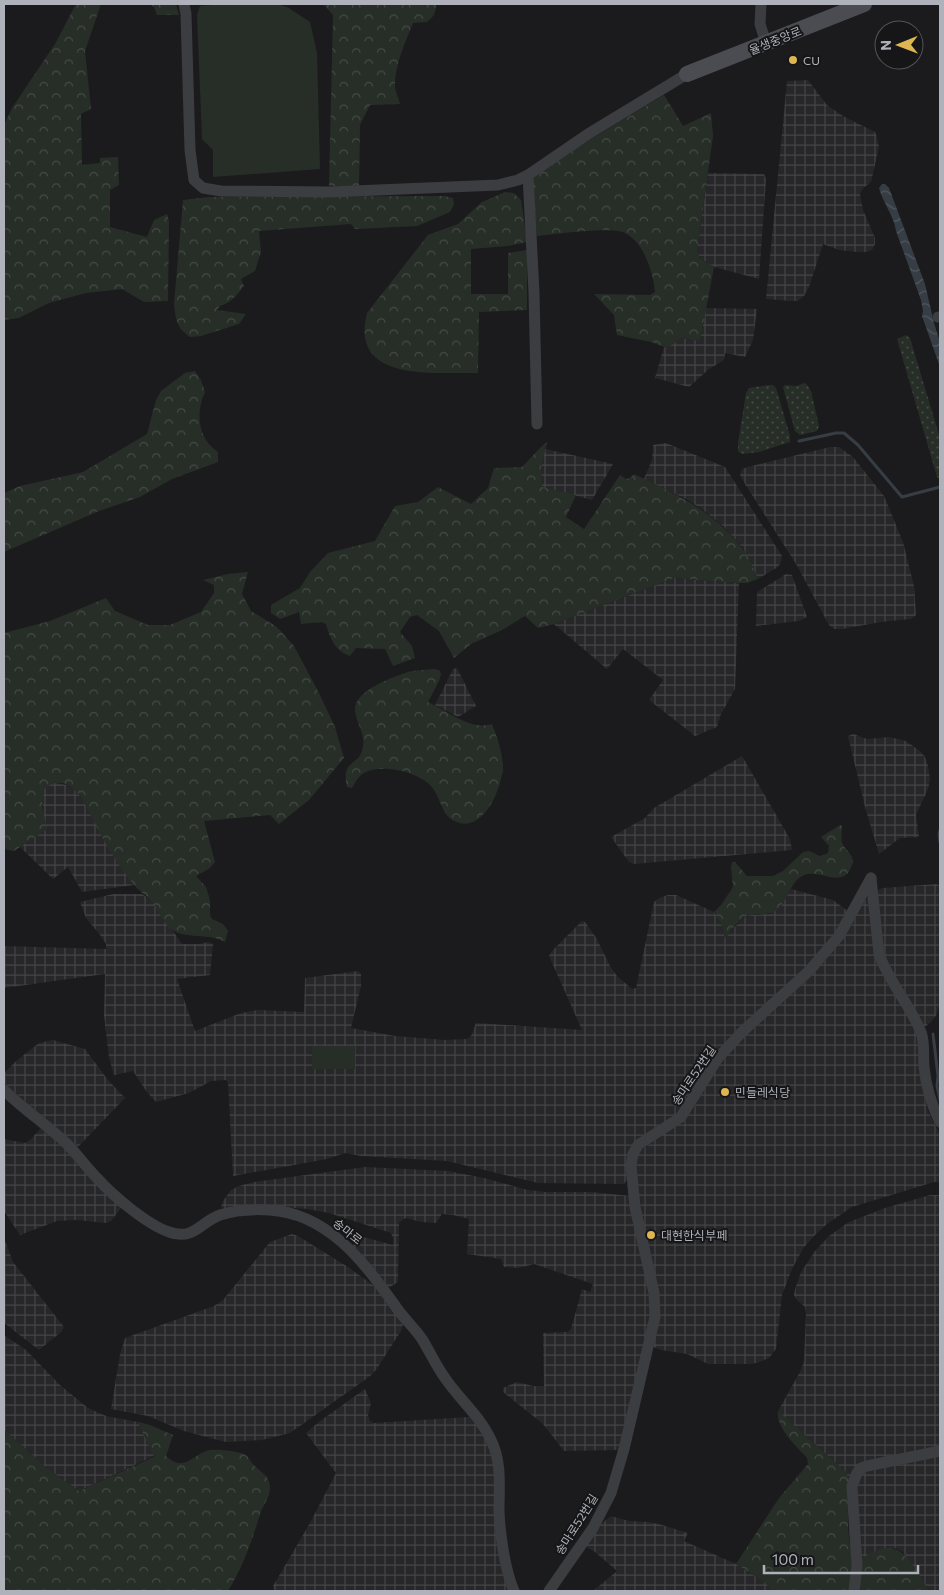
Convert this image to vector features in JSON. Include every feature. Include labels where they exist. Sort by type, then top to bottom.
[{"type":"street","points":[[184,4],[186,14],[190,158],[194,180],[203,188],[221,191],[330,192],[498,185],[518,180],[588,134],[687,74]]},
{"type":"street","points":[[761,4],[760,24],[766,43]]},
{"type":"street","name":"율생중앙로","points":[[687,74],[864,4]]},
{"type":"street","points":[[528,175],[538,424]]},
{"type":"street","name":"송마로52번길","points":[[549,1591],[592,1528],[611,1493],[624,1449],[655,1317],[654,1293],[635,1207],[631,1165],[633,1154],[638,1145],[681,1117],[718,1058],[742,1032],[809,971],[838,936],[872,878],[879,954],[883,965],[907,1004],[922,1034],[929,1097],[940,1122]]},
{"type":"street","name":"송마로","points":[[4,1090],[66,1143],[105,1186],[135,1211],[169,1232],[189,1234],[212,1219],[230,1212],[270,1210],[293,1214],[321,1227],[338,1238],[359,1258],[420,1337],[444,1376],[474,1414],[491,1440],[498,1459],[501,1532],[506,1563],[514,1591]]},
{"type":"street","points":[[854,1591],[857,1566],[853,1505],[854,1478],[861,1468],[940,1451]]},
{"type":"shaded area","points":[[808,80],[827,105],[843,116],[875,132],[879,147],[871,182],[863,188],[860,194],[863,210],[875,238],[875,244],[872,250],[857,252],[839,250],[823,244],[809,287],[804,296],[798,301],[766,299],[787,81]]},
{"type":"shaded area","points":[[708,173],[764,174],[766,179],[759,279],[714,267],[700,258],[697,251]]},
{"type":"shaded area","points":[[706,308],[757,309],[753,340],[745,357],[725,353],[724,360],[709,369],[689,387],[655,378],[664,347],[667,348],[681,338],[700,341]]},
{"type":"shaded area","points":[[666,443],[725,467],[782,556],[778,567],[758,579],[743,548],[723,526],[686,499],[644,479],[652,460],[653,445]]},
{"type":"shaded area","points":[[830,447],[839,447],[853,457],[884,496],[903,542],[914,586],[916,615],[911,619],[842,629],[834,629],[829,625],[796,564],[740,475],[742,469],[748,467]]},
{"type":"shaded area","points":[[545,449],[613,464],[592,500],[542,487],[541,467]]},
{"type":"shaded area","points":[[786,574],[792,575],[807,617],[799,621],[756,626],[757,592]]},
{"type":"shaded area","points":[[674,578],[739,583],[735,689],[721,714],[717,727],[695,736],[649,700],[663,680],[623,649],[607,669],[554,624]]},
{"type":"shaded area","points":[[457,668],[476,706],[458,717],[435,705],[453,669]]},
{"type":"shaded area","points":[[853,734],[867,739],[889,737],[906,741],[920,751],[925,757],[928,766],[930,779],[928,789],[916,815],[919,837],[900,838],[879,854],[865,807],[848,736]]},
{"type":"shaded area","points":[[742,756],[790,839],[792,850],[634,864],[629,862],[611,837],[645,818],[654,808]]},
{"type":"shaded area","points":[[50,783],[66,785],[74,789],[81,797],[115,858],[134,885],[82,892],[68,867],[53,879],[20,847],[47,829],[43,817],[42,795],[44,789]]},
{"type":"shaded area","points":[[937,884],[940,886],[940,1001],[937,1014],[931,1022],[923,1026],[891,970],[882,949],[877,894],[878,890],[882,888]]},
{"type":"shaded area","points":[[791,889],[833,900],[849,912],[837,931],[804,972],[773,1001],[676,1115],[640,1140],[624,1184],[538,1183],[447,1161],[361,1156],[345,1153],[327,1159],[233,1176],[228,1083],[226,1080],[211,1081],[189,1093],[156,1102],[133,1071],[114,1075],[109,1058],[104,1015],[105,974],[4,988],[4,946],[106,949],[106,944],[86,918],[80,902],[113,894],[142,894],[152,901],[182,944],[208,942],[213,944],[210,975],[177,979],[195,1031],[241,1013],[258,1010],[304,1012],[305,978],[358,971],[361,974],[361,986],[351,1028],[395,1036],[445,1040],[467,1039],[471,1036],[476,1023],[582,1030],[549,956],[582,921],[585,922],[597,939],[617,976],[632,989],[636,988],[654,902],[659,898],[676,895],[714,912],[723,927],[725,938],[742,919],[749,915],[769,914],[781,906]]},
{"type":"shaded area","points":[[867,898],[872,939],[905,1006],[918,1038],[924,1095],[928,1111],[940,1134],[940,1182],[934,1182],[852,1207],[816,1234],[804,1247],[792,1269],[782,1295],[776,1349],[769,1358],[749,1364],[708,1364],[687,1354],[653,1347],[660,1315],[641,1217],[636,1163],[638,1155],[641,1150],[684,1120],[692,1111],[713,1073],[725,1056]]},
{"type":"shaded area","points":[[53,1040],[85,1049],[108,1080],[125,1098],[78,1147],[4,1083],[4,1073],[15,1062],[39,1043]]},
{"type":"shaded area","points":[[42,1127],[64,1146],[121,1208],[111,1221],[106,1223],[77,1220],[57,1221],[20,1235],[4,1211],[4,1139],[25,1143]]},
{"type":"shaded area","points":[[365,1167],[448,1171],[484,1178],[528,1190],[546,1192],[591,1192],[631,1196],[652,1311],[620,1450],[564,1451],[543,1424],[503,1392],[503,1388],[517,1382],[533,1386],[544,1386],[543,1333],[567,1332],[571,1329],[582,1289],[590,1292],[593,1284],[534,1264],[519,1268],[504,1267],[501,1259],[467,1254],[469,1219],[442,1214],[436,1223],[406,1218],[399,1223],[398,1282],[387,1289],[353,1246],[356,1235],[393,1245],[391,1233],[329,1213],[307,1209],[282,1207],[225,1209],[221,1207],[231,1190],[239,1186],[254,1182]]},
{"type":"shaded area","points":[[930,1195],[940,1195],[940,1591],[929,1591],[903,1552],[895,1548],[855,1562],[852,1557],[850,1544],[846,1472],[778,1411],[804,1361],[806,1313],[805,1307],[794,1295],[801,1272],[815,1251],[829,1236],[849,1222],[885,1208]]},
{"type":"shaded area","points":[[292,1234],[348,1267],[381,1291],[402,1320],[401,1331],[376,1370],[369,1377],[290,1433],[262,1440],[226,1442],[184,1431],[148,1416],[111,1409],[120,1354],[125,1338],[214,1306],[223,1300],[270,1242]]},
{"type":"shaded area","points":[[4,1238],[13,1262],[64,1327],[61,1332],[39,1350],[4,1323]]},
{"type":"shaded area","points":[[4,1335],[26,1350],[60,1385],[88,1408],[106,1416],[138,1422],[154,1456],[79,1491],[48,1469],[4,1430]]},
{"type":"shaded area","points":[[365,1389],[371,1403],[368,1415],[370,1421],[374,1423],[469,1417],[477,1426],[490,1448],[493,1462],[509,1591],[274,1591],[273,1586],[311,1521],[336,1473],[306,1433]]},
{"type":"shaded area","points":[[611,1516],[629,1521],[659,1524],[688,1533],[684,1541],[736,1564],[766,1583],[772,1591],[593,1591],[617,1571],[585,1546],[601,1524]]},
{"type":"green space","points":[[76,4],[101,4],[85,51],[91,109],[81,114],[82,165],[100,163],[100,158],[118,157],[119,185],[110,190],[110,227],[147,237],[154,220],[167,214],[169,221],[168,301],[144,302],[122,289],[86,293],[49,303],[19,318],[4,320],[4,125],[12,108],[55,44]]},
{"type":"green space","points":[[150,4],[176,4],[179,15],[157,15],[154,7]]},
{"type":"green space","points":[[277,4],[287,7],[310,22],[317,53],[320,169],[213,177],[213,150],[202,139],[197,15],[200,6]]},
{"type":"green space","points":[[323,4],[437,4],[434,15],[427,22],[413,23],[398,63],[395,88],[400,104],[370,105],[360,125],[359,186],[329,186],[333,15]]},
{"type":"green space","points":[[664,95],[683,126],[711,113],[713,136],[697,251],[700,258],[714,267],[700,341],[681,338],[667,348],[651,342],[617,335],[614,315],[594,294],[650,295],[655,292],[650,267],[637,242],[623,232],[606,230],[537,236],[531,188],[535,175],[549,164]]},
{"type":"green space","points":[[505,192],[514,193],[521,200],[527,242],[508,246],[471,249],[471,294],[508,294],[508,253],[527,250],[527,310],[479,312],[478,373],[419,372],[400,369],[383,362],[371,352],[365,336],[367,313],[428,235],[458,224],[482,202]]},
{"type":"green space","points":[[444,196],[453,198],[454,204],[450,212],[417,226],[355,229],[351,224],[259,231],[261,252],[255,271],[241,279],[244,286],[242,289],[217,310],[246,314],[239,324],[201,336],[190,337],[182,330],[178,323],[174,304],[183,200],[209,197]]},
{"type":"green space","points":[[906,335],[910,338],[940,438],[940,479],[937,477],[897,339]]},
{"type":"green space","points":[[195,371],[201,380],[205,392],[199,417],[202,433],[211,447],[218,452],[218,462],[172,479],[140,497],[99,511],[4,552],[4,493],[20,486],[83,472],[147,434],[156,400],[161,391],[185,373]]},
{"type":"green space","points":[[805,383],[811,391],[819,426],[817,431],[800,435],[795,431],[783,387],[785,385],[796,386]]},
{"type":"green space","points":[[773,385],[776,388],[790,436],[790,442],[759,452],[742,454],[738,451],[738,443],[746,393],[749,388]]},
{"type":"green space","points":[[547,442],[541,467],[542,487],[576,495],[566,517],[584,529],[620,475],[626,479],[634,474],[693,504],[719,524],[744,551],[758,579],[747,583],[739,583],[674,578],[554,624],[538,628],[525,616],[502,630],[471,644],[454,658],[439,631],[417,615],[410,617],[400,632],[412,646],[415,658],[393,666],[385,649],[356,648],[350,656],[340,651],[331,639],[326,624],[321,622],[301,624],[299,612],[280,619],[271,613],[271,605],[300,588],[310,572],[328,553],[375,541],[395,506],[418,502],[438,487],[471,504],[488,488],[494,468],[522,467]]},
{"type":"green space","points":[[248,572],[242,594],[251,611],[277,627],[294,646],[335,727],[344,758],[309,800],[279,824],[270,815],[204,821],[215,862],[210,868],[196,876],[206,887],[210,900],[210,915],[212,919],[223,924],[228,931],[225,942],[219,939],[186,935],[174,931],[167,925],[153,903],[134,885],[119,864],[105,843],[81,797],[69,786],[54,783],[44,789],[42,807],[47,829],[14,851],[4,849],[4,633],[50,621],[106,598],[115,611],[148,625],[170,625],[201,612],[214,593],[214,585],[203,580],[228,574]]},
{"type":"green space","points":[[439,670],[441,674],[428,702],[451,715],[476,725],[492,724],[502,755],[502,774],[496,795],[490,806],[476,821],[467,824],[457,822],[447,816],[431,786],[409,773],[390,769],[371,770],[360,776],[352,788],[347,787],[346,772],[348,767],[360,756],[363,746],[363,735],[355,711],[360,697],[375,686],[393,677],[411,671]]},
{"type":"green space","points":[[840,825],[842,826],[842,843],[853,862],[844,876],[839,878],[808,874],[803,876],[794,883],[779,908],[771,913],[743,918],[725,939],[723,927],[714,912],[733,887],[732,862],[735,862],[747,876],[773,876],[783,871],[803,852],[809,851],[820,856],[828,853],[829,846],[821,837]]},
{"type":"green space","points":[[312,1046],[355,1046],[355,1069],[312,1069]]},
{"type":"green space","points":[[778,1411],[846,1472],[849,1479],[850,1546],[856,1562],[871,1553],[892,1548],[908,1558],[929,1591],[772,1591],[766,1583],[736,1564],[779,1498],[808,1464],[807,1458],[783,1430],[778,1418]]},
{"type":"green space","points":[[138,1422],[173,1435],[166,1456],[173,1461],[184,1463],[210,1450],[235,1452],[247,1456],[268,1479],[270,1486],[269,1494],[243,1563],[228,1591],[4,1591],[4,1430],[48,1469],[79,1491],[154,1457]]},
{"type":"water","points":[[882,184],[889,188],[925,284],[940,342],[940,367],[922,316],[921,300],[893,220],[879,188]]},
{"type":"waterway","points":[[799,441],[844,433],[858,445],[902,497],[940,487]]},
{"type":"waterway","points":[[940,830],[940,842]]},
{"type":"waterway","points":[[933,1034],[938,1076],[937,1086],[940,1100]]},
{"type":"place","name":"CU","points":[[793,60]]},
{"type":"place","name":"민들레식당","points":[[725,1092]]},
{"type":"place","name":"대현한식부페","points":[[651,1235]]}]
